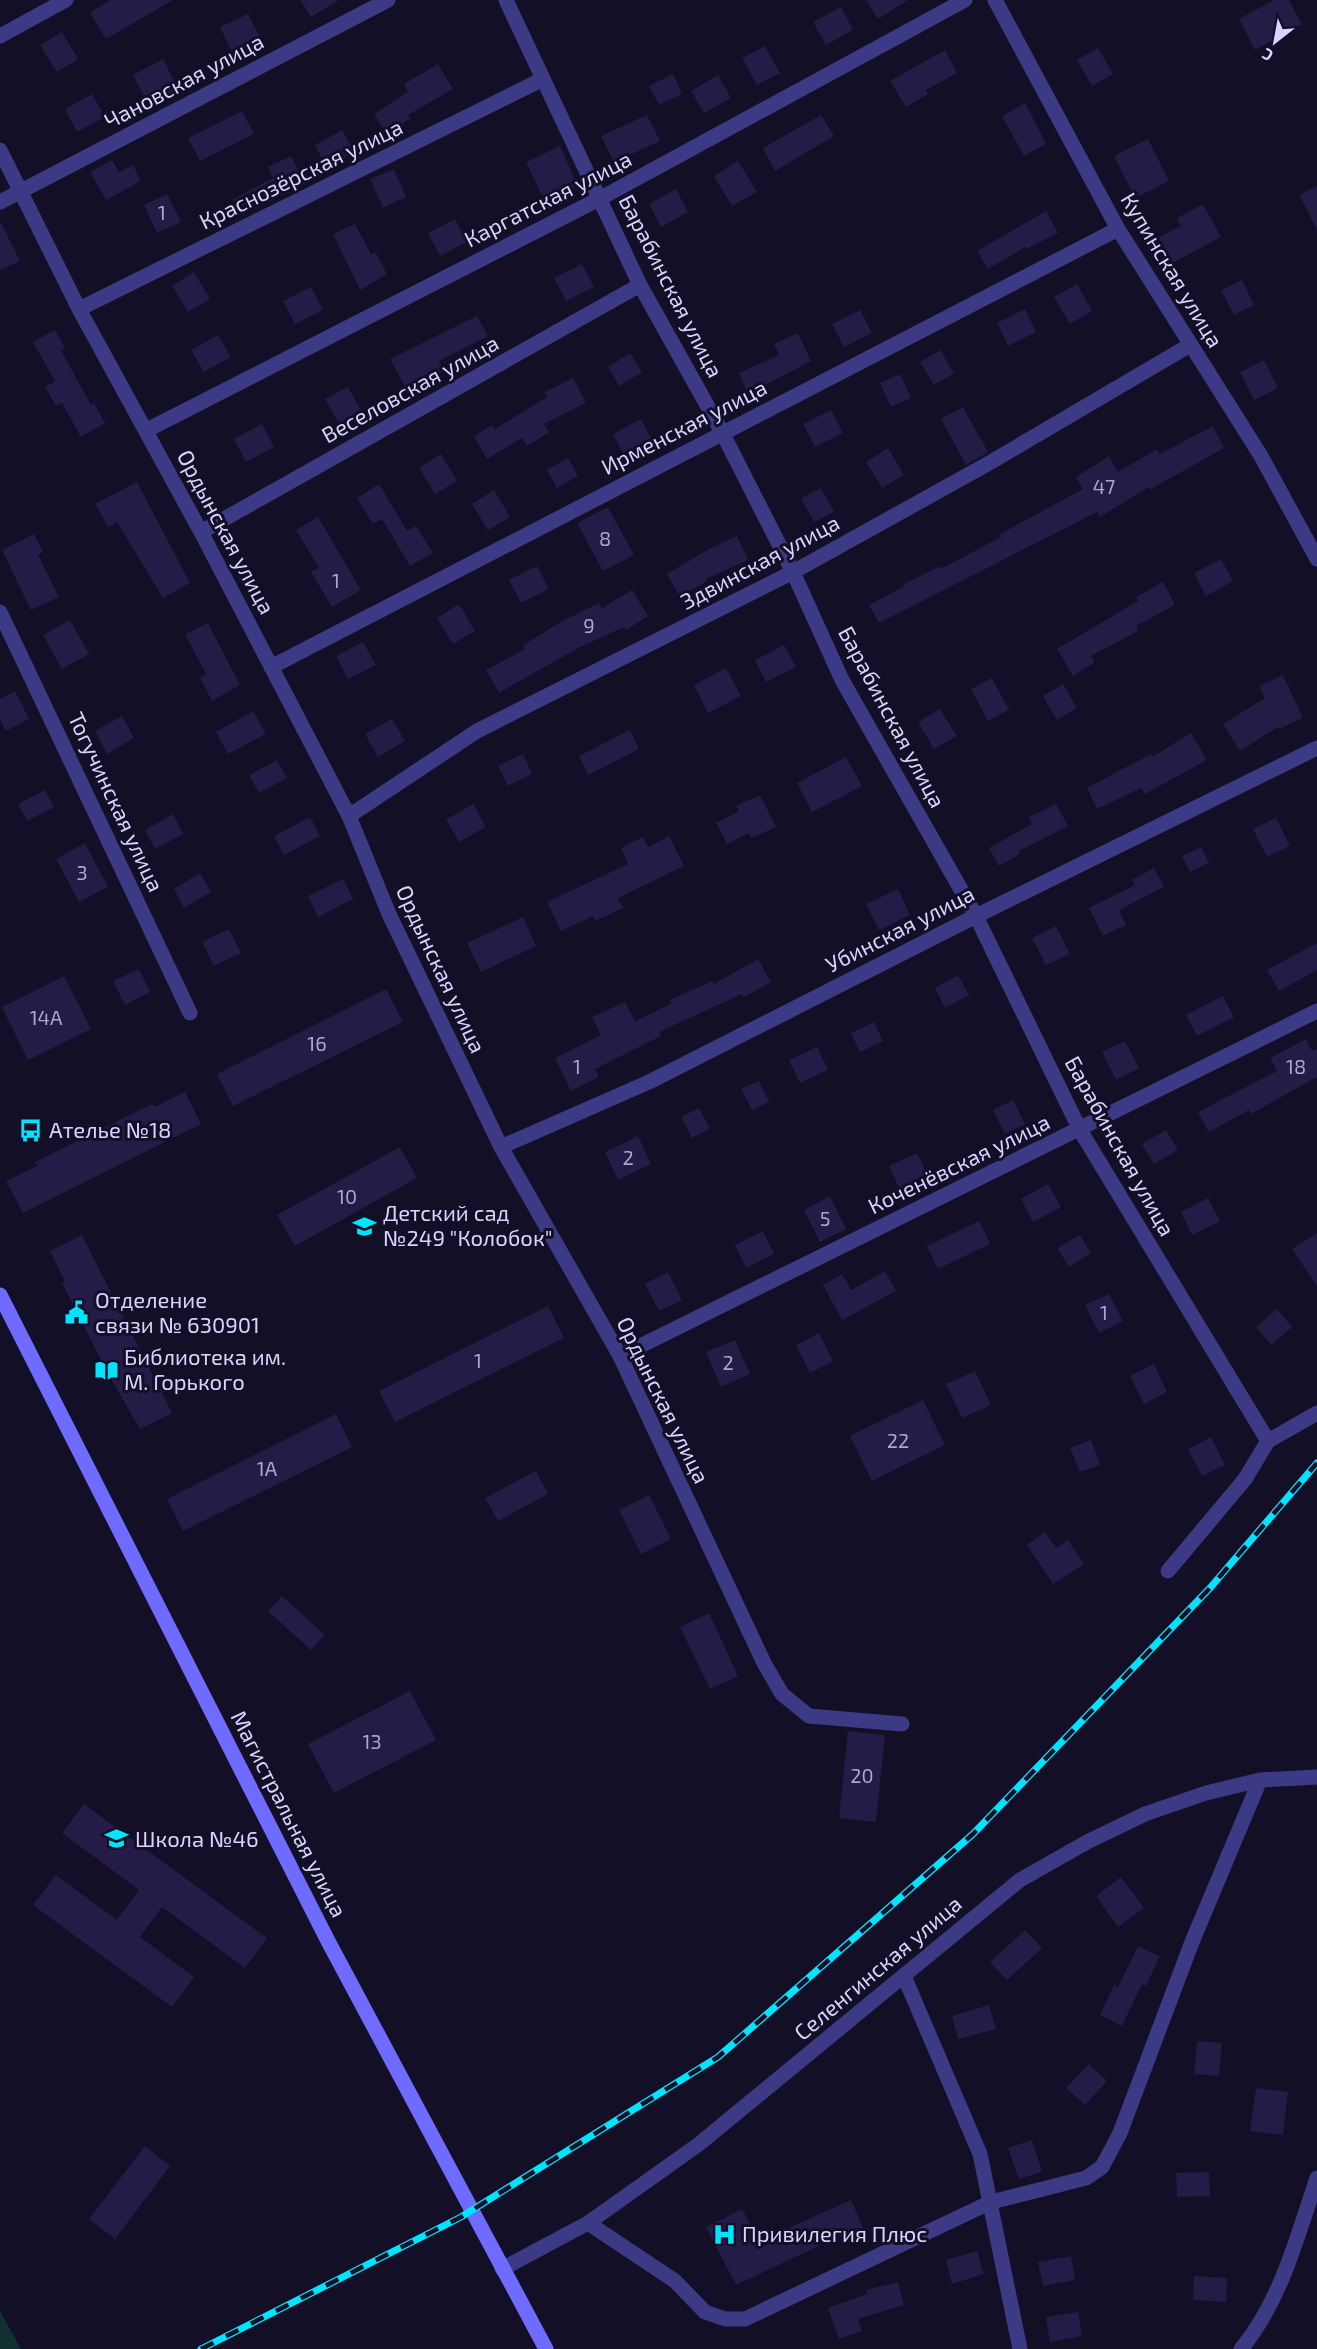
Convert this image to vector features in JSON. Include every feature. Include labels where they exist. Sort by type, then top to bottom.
[{"type":"main road","name":"Магистральная улица","points":[[0,1295],[328,1941],[546,2349]]},
{"type":"street","points":[[0,36],[66,0]]},
{"type":"street","name":"Чановская улица","points":[[0,202],[388,0]]},
{"type":"street","name":"Барабинская улица","points":[[506,0],[640,285],[722,432],[793,572],[843,680],[976,916],[1080,1130],[1268,1441]]},
{"type":"street","name":"Каргатская улица","points":[[147,430],[601,198],[965,0]]},
{"type":"street","name":"Купинская улица","points":[[995,0],[1118,229],[1261,456],[1317,560]]},
{"type":"street","name":"Краснозёрская улица","points":[[79,309],[543,79]]},
{"type":"street","name":"Ордынская улица","points":[[0,150],[79,309],[147,430],[349,816],[389,914],[501,1147],[620,1356],[759,1653],[782,1694],[809,1716],[902,1724]]},
{"type":"street","name":"Ирменская улица","points":[[272,667],[1118,229]]},
{"type":"street","name":"Веселовская улица","points":[[201,532],[640,285]]},
{"type":"street","name":"Здвинская улица","points":[[349,816],[477,731],[793,572],[991,462],[1190,345]]},
{"type":"street","name":"Тогучинская улица","points":[[0,612],[190,1013]]},
{"type":"street","name":"Убинская улица","points":[[501,1147],[649,1082],[976,916],[1317,748]]},
{"type":"street","name":"Коченёвская улица","points":[[620,1356],[1317,1011]]},
{"type":"street","points":[[1168,1571],[1245,1479],[1268,1441],[1317,1413]]},
{"type":"street","name":"Селенгинская улица","points":[[502,2269],[588,2223],[699,2144],[1020,1880],[1088,1842],[1145,1814],[1206,1793],[1260,1780],[1317,1777]]},
{"type":"street","points":[[588,2223],[675,2281],[705,2312],[725,2319],[745,2319],[992,2202],[1086,2178],[1102,2167],[1120,2133],[1192,1942],[1260,1780]]},
{"type":"street","points":[[904,1976],[980,2154],[992,2202],[1020,2349]]},
{"type":"street","points":[[1240,2349],[1255,2332],[1281,2283],[1317,2178]]},
{"type":"green space","points":[[0,2311],[21,2349],[0,2349]]},
{"type":"building","points":[[110,0],[173,0],[106,39],[90,13]]},
{"type":"building","points":[[300,0],[339,0],[311,17]]},
{"type":"building","points":[[866,0],[908,0],[878,19]]},
{"type":"building","points":[[1274,0],[1289,0],[1302,25],[1255,50],[1239,19]]},
{"type":"building","points":[[841,7],[853,30],[826,45],[813,22]]},
{"type":"building","points":[[248,14],[260,37],[231,50],[220,27]]},
{"type":"building","points":[[62,32],[78,59],[57,72],[40,45]]},
{"type":"building","points":[[765,46],[780,73],[757,85],[742,58]]},
{"type":"building","points":[[1098,48],[1113,74],[1092,86],[1077,60]]},
{"type":"building","points":[[945,50],[957,73],[926,90],[928,94],[906,107],[890,81]]},
{"type":"building","points":[[163,59],[179,91],[149,106],[133,75]]},
{"type":"building","points":[[438,64],[453,89],[408,115],[410,119],[386,133],[374,114],[408,92],[404,84]]},
{"type":"building","points":[[673,74],[682,94],[659,105],[649,86]]},
{"type":"building","points":[[718,75],[731,98],[704,113],[691,91]]},
{"type":"building","points":[[92,94],[105,117],[77,132],[65,109]]},
{"type":"building","points":[[1025,103],[1046,144],[1024,156],[1002,116]]},
{"type":"building","points":[[242,111],[254,134],[200,161],[188,138]]},
{"type":"building","points":[[647,115],[660,141],[614,162],[601,136]]},
{"type":"building","points":[[821,115],[834,136],[775,171],[763,148]]},
{"type":"building","points":[[342,130],[354,152],[327,168],[315,145]]},
{"type":"building","points":[[1148,139],[1169,181],[1135,198],[1114,156]]},
{"type":"building","points":[[560,146],[578,186],[545,202],[526,162]]},
{"type":"building","points":[[291,156],[305,184],[241,215],[233,199],[273,178],[268,167]]},
{"type":"building","points":[[112,160],[119,172],[133,165],[141,181],[106,200],[90,172]]},
{"type":"building","points":[[738,161],[757,192],[732,206],[714,176]]},
{"type":"building","points":[[394,169],[406,197],[383,208],[370,179]]},
{"type":"building","points":[[1317,186],[1317,229],[1299,195]]},
{"type":"building","points":[[676,189],[688,212],[661,227],[649,204]]},
{"type":"building","points":[[167,194],[181,222],[157,233],[144,205]]},
{"type":"building","points":[[1203,204],[1221,237],[1167,266],[1153,240],[1181,226],[1177,218]]},
{"type":"building","points":[[1046,211],[1058,233],[1026,249],[1025,247],[988,269],[977,251]]},
{"type":"building","points":[[455,219],[467,242],[440,256],[428,233]]},
{"type":"building","points":[[0,221],[20,261],[0,270]]},
{"type":"building","points":[[355,224],[371,254],[375,252],[387,274],[360,290],[333,234]]},
{"type":"building","points":[[582,264],[594,287],[566,301],[554,278]]},
{"type":"building","points":[[194,272],[210,299],[188,312],[172,286]]},
{"type":"building","points":[[1242,280],[1254,305],[1234,315],[1221,290]]},
{"type":"building","points":[[1077,284],[1092,311],[1070,324],[1054,297]]},
{"type":"building","points":[[311,287],[323,310],[295,324],[283,301]]},
{"type":"building","points":[[1025,309],[1036,332],[1008,346],[997,323]]},
{"type":"building","points":[[860,310],[872,333],[844,347],[832,324]]},
{"type":"building","points":[[477,316],[488,336],[439,361],[444,371],[407,390],[390,359]]},
{"type":"building","points":[[55,330],[65,348],[61,350],[91,405],[94,403],[105,423],[81,437],[62,403],[56,406],[45,387],[55,381],[33,342]]},
{"type":"building","points":[[798,333],[811,361],[748,394],[739,373],[779,355],[774,344]]},
{"type":"building","points":[[218,335],[231,357],[204,372],[191,350]]},
{"type":"building","points":[[940,350],[954,373],[934,385],[920,362]]},
{"type":"building","points":[[630,353],[642,372],[619,386],[608,367]]},
{"type":"building","points":[[1264,360],[1278,388],[1254,400],[1240,372]]},
{"type":"building","points":[[900,374],[911,398],[891,407],[880,383]]},
{"type":"building","points":[[573,378],[586,403],[544,424],[549,432],[527,446],[522,438],[487,459],[474,436],[492,425],[495,429],[547,397],[545,392]]},
{"type":"building","points":[[348,387],[363,414],[341,427],[325,399]]},
{"type":"building","points":[[963,407],[988,452],[966,465],[941,419]]},
{"type":"building","points":[[831,410],[843,433],[815,447],[803,424]]},
{"type":"building","points":[[641,419],[653,442],[625,457],[613,434]]},
{"type":"building","points":[[262,424],[274,447],[246,462],[234,439]]},
{"type":"building","points":[[1213,426],[1224,448],[1151,489],[1149,487],[1100,517],[1097,512],[879,623],[869,605],[905,586],[904,584],[940,566],[941,569],[1001,537],[1000,534],[1083,489],[1076,477],[1109,456],[1118,472],[1157,449],[1160,454]]},
{"type":"building","points":[[888,448],[904,475],[882,488],[866,462]]},
{"type":"building","points":[[441,454],[457,481],[435,494],[419,468]]},
{"type":"building","points":[[568,458],[578,476],[557,488],[547,470]]},
{"type":"building","points":[[137,482],[190,583],[163,598],[117,522],[108,527],[95,504]]},
{"type":"building","points":[[379,484],[407,531],[416,526],[433,553],[410,566],[382,519],[373,524],[357,498]]},
{"type":"building","points":[[821,488],[834,512],[814,522],[801,498]]},
{"type":"building","points":[[494,490],[510,517],[488,530],[472,504]]},
{"type":"building","points":[[608,507],[634,555],[603,571],[577,523]]},
{"type":"building","points":[[318,517],[361,590],[332,607],[311,572],[319,568],[296,530]]},
{"type":"building","points":[[34,534],[43,552],[38,555],[59,597],[31,610],[2,550]]},
{"type":"building","points":[[737,536],[748,560],[706,579],[707,581],[680,597],[667,574],[709,549]]},
{"type":"building","points":[[1221,559],[1233,581],[1206,596],[1194,573]]},
{"type":"building","points":[[537,566],[549,589],[521,603],[509,580]]},
{"type":"building","points":[[1163,582],[1175,605],[1136,626],[1138,631],[1091,656],[1095,662],[1073,676],[1057,649],[1138,601],[1136,597]]},
{"type":"building","points":[[632,590],[648,616],[626,630],[624,627],[578,648],[499,693],[486,670],[525,649],[523,645],[559,623],[599,603],[602,608]]},
{"type":"building","points":[[459,604],[475,631],[453,644],[437,618]]},
{"type":"building","points":[[70,620],[89,654],[62,669],[43,635]]},
{"type":"building","points":[[208,623],[240,685],[212,701],[200,678],[206,674],[185,634]]},
{"type":"building","points":[[363,642],[376,665],[348,679],[336,656]]},
{"type":"building","points":[[784,645],[796,667],[766,682],[755,660]]},
{"type":"building","points":[[726,668],[741,696],[708,713],[694,685]]},
{"type":"building","points":[[1283,675],[1303,718],[1279,729],[1278,727],[1240,751],[1223,724],[1265,698],[1259,686]]},
{"type":"building","points":[[992,678],[1009,710],[988,721],[971,689]]},
{"type":"building","points":[[1063,684],[1077,708],[1057,720],[1043,696]]},
{"type":"building","points":[[15,691],[29,719],[6,731],[0,719],[0,699]]},
{"type":"building","points":[[940,709],[957,736],[934,749],[918,722]]},
{"type":"building","points":[[253,711],[266,734],[228,754],[216,732]]},
{"type":"building","points":[[122,716],[134,738],[107,754],[95,731]]},
{"type":"building","points":[[392,719],[405,741],[378,757],[365,734]]},
{"type":"building","points":[[630,730],[639,749],[588,775],[579,756]]},
{"type":"building","points":[[1191,733],[1207,760],[1145,794],[1141,788],[1097,809],[1087,788],[1151,754],[1152,757]]},
{"type":"building","points":[[523,754],[532,774],[508,786],[498,766]]},
{"type":"building","points":[[846,757],[862,786],[812,812],[797,783]]},
{"type":"building","points":[[277,760],[287,778],[259,793],[249,775]]},
{"type":"building","points":[[45,790],[54,807],[27,821],[18,804]]},
{"type":"building","points":[[760,795],[776,827],[751,838],[749,833],[727,844],[716,823],[739,811],[736,806]]},
{"type":"building","points":[[473,804],[486,827],[459,842],[446,820]]},
{"type":"building","points":[[1056,804],[1068,826],[1019,851],[1020,854],[999,866],[989,848],[1032,824],[1029,817]]},
{"type":"building","points":[[173,814],[183,834],[155,849],[145,830]]},
{"type":"building","points":[[310,817],[320,836],[284,855],[274,836]]},
{"type":"building","points":[[1276,818],[1290,846],[1267,857],[1253,829]]},
{"type":"building","points":[[669,836],[684,866],[618,898],[623,908],[595,921],[593,916],[561,931],[547,902],[628,864],[621,848],[643,837],[648,847]]},
{"type":"building","points":[[85,843],[108,887],[79,902],[56,859]]},
{"type":"building","points":[[1201,847],[1209,863],[1190,872],[1182,856]]},
{"type":"building","points":[[1154,868],[1164,887],[1119,910],[1126,925],[1103,936],[1089,908],[1135,885],[1132,880]]},
{"type":"building","points":[[200,873],[211,892],[184,908],[174,889]]},
{"type":"building","points":[[343,879],[353,899],[318,917],[308,896]]},
{"type":"building","points":[[898,889],[910,915],[879,930],[866,904]]},
{"type":"building","points":[[523,917],[536,946],[481,972],[467,943]]},
{"type":"building","points":[[1056,926],[1070,954],[1046,965],[1032,938]]},
{"type":"building","points":[[229,929],[241,953],[214,966],[202,942]]},
{"type":"building","points":[[1317,943],[1317,970],[1279,991],[1267,970]]},
{"type":"building","points":[[758,959],[771,982],[744,997],[742,994],[659,1032],[661,1036],[595,1069],[599,1077],[571,1091],[555,1058],[601,1035],[592,1017],[625,1002],[635,1021],[671,1004],[670,1000],[712,981],[714,984]]},
{"type":"building","points":[[139,969],[150,992],[125,1005],[113,981]]},
{"type":"building","points":[[958,975],[969,995],[945,1008],[935,988]]},
{"type":"building","points":[[64,976],[91,1029],[28,1060],[2,1007]]},
{"type":"building","points":[[386,989],[403,1022],[233,1106],[217,1074]]},
{"type":"building","points":[[1223,996],[1234,1017],[1197,1036],[1186,1015]]},
{"type":"building","points":[[874,1022],[883,1041],[860,1052],[851,1033]]},
{"type":"building","points":[[1306,1039],[1312,1051],[1317,1049],[1317,1077],[1251,1114],[1249,1110],[1209,1132],[1198,1112],[1277,1071],[1270,1058]]},
{"type":"building","points":[[1125,1041],[1139,1068],[1116,1080],[1102,1052]]},
{"type":"building","points":[[817,1047],[828,1070],[800,1083],[789,1060]]},
{"type":"building","points":[[759,1081],[769,1102],[752,1110],[741,1089]]},
{"type":"building","points":[[185,1092],[201,1124],[23,1213],[6,1181],[37,1166],[35,1162],[152,1104],[154,1107]]},
{"type":"building","points":[[1013,1100],[1025,1124],[1005,1134],[993,1110]]},
{"type":"building","points":[[699,1108],[710,1129],[692,1138],[681,1117]]},
{"type":"building","points":[[1166,1130],[1178,1150],[1154,1164],[1142,1144]]},
{"type":"building","points":[[638,1136],[651,1164],[618,1180],[605,1152]]},
{"type":"building","points":[[400,1147],[417,1178],[295,1246],[277,1215]]},
{"type":"building","points":[[917,1153],[928,1176],[900,1190],[889,1166]]},
{"type":"building","points":[[1048,1184],[1061,1207],[1033,1222],[1021,1199]]},
{"type":"building","points":[[830,1196],[846,1229],[820,1242],[804,1210]]},
{"type":"building","points":[[1208,1198],[1220,1221],[1192,1235],[1181,1212]]},
{"type":"building","points":[[979,1221],[990,1244],[938,1269],[927,1246]]},
{"type":"building","points":[[763,1231],[774,1254],[746,1268],[735,1245]]},
{"type":"building","points":[[1317,1233],[1317,1286],[1292,1249]]},
{"type":"building","points":[[82,1235],[172,1413],[140,1429],[106,1370],[62,1283],[65,1281],[50,1251]]},
{"type":"building","points":[[1080,1235],[1091,1253],[1069,1267],[1057,1248]]},
{"type":"building","points":[[885,1271],[896,1291],[842,1320],[823,1285],[842,1274],[851,1290]]},
{"type":"building","points":[[668,1272],[682,1300],[659,1311],[645,1284]]},
{"type":"building","points":[[1109,1294],[1123,1321],[1099,1333],[1085,1305]]},
{"type":"building","points":[[548,1306],[564,1338],[395,1422],[379,1391]]},
{"type":"building","points":[[1277,1309],[1292,1327],[1271,1345],[1256,1327]]},
{"type":"building","points":[[819,1333],[833,1361],[810,1373],[796,1345]]},
{"type":"building","points":[[735,1340],[750,1374],[721,1387],[706,1352]]},
{"type":"building","points":[[1154,1364],[1167,1392],[1144,1404],[1130,1376]]},
{"type":"building","points":[[975,1371],[991,1405],[962,1418],[946,1384]]},
{"type":"building","points":[[923,1400],[945,1445],[872,1481],[850,1436]]},
{"type":"building","points":[[336,1414],[352,1447],[183,1531],[167,1499]]},
{"type":"building","points":[[1211,1437],[1225,1465],[1202,1476],[1188,1449]]},
{"type":"building","points":[[1091,1440],[1100,1465],[1080,1472],[1070,1448]]},
{"type":"building","points":[[536,1471],[548,1494],[498,1521],[485,1498]]},
{"type":"building","points":[[649,1495],[671,1539],[641,1554],[619,1510]]},
{"type":"building","points":[[1045,1532],[1056,1548],[1068,1540],[1084,1564],[1053,1584],[1027,1545]]},
{"type":"building","points":[[282,1596],[325,1635],[311,1650],[268,1611]]},
{"type":"building","points":[[709,1613],[738,1676],[710,1689],[680,1627]]},
{"type":"building","points":[[410,1691],[436,1740],[334,1793],[308,1744]]},
{"type":"building","points":[[848,1731],[885,1735],[876,1822],[839,1818]]},
{"type":"building","points":[[84,1804],[267,1938],[245,1968],[162,1907],[140,1937],[194,1977],[172,2007],[33,1905],[56,1875],[117,1920],[139,1890],[62,1833]]},
{"type":"building","points":[[1121,1877],[1144,1908],[1118,1927],[1096,1896]]},
{"type":"building","points":[[1025,1930],[1042,1948],[1007,1980],[990,1962]]},
{"type":"building","points":[[1138,1946],[1160,1956],[1146,1986],[1142,1984],[1122,2026],[1100,2015],[1114,1985],[1118,1987]]},
{"type":"building","points":[[989,2005],[996,2029],[958,2039],[952,2016]]},
{"type":"building","points":[[1197,2041],[1222,2043],[1219,2076],[1194,2074]]},
{"type":"building","points":[[1089,2064],[1107,2081],[1085,2105],[1066,2088]]},
{"type":"building","points":[[1256,2088],[1288,2092],[1283,2135],[1250,2131]]},
{"type":"building","points":[[1032,2140],[1042,2172],[1019,2179],[1008,2148]]},
{"type":"building","points":[[145,2146],[170,2166],[115,2239],[89,2219]]},
{"type":"building","points":[[1209,2172],[1210,2196],[1177,2197],[1176,2173]]},
{"type":"building","points":[[851,2200],[864,2230],[842,2240],[840,2236],[736,2285],[706,2227],[742,2209],[759,2241]]},
{"type":"building","points":[[977,2251],[984,2274],[952,2284],[946,2260]]},
{"type":"building","points":[[1071,2256],[1075,2280],[1043,2286],[1038,2262]]},
{"type":"building","points":[[1194,2276],[1227,2278],[1226,2302],[1193,2300]]},
{"type":"building","points":[[898,2282],[904,2305],[858,2319],[862,2331],[839,2339],[828,2308],[867,2294],[866,2290]]},
{"type":"building","points":[[1078,2312],[1082,2336],[1050,2342],[1046,2317]]},
{"type":"railway","points":[[201,2349],[461,2217],[718,2057],[973,1834],[1210,1588],[1317,1463]]},
{"type":"place","name":"Ателье №18","points":[[31,1130]]},
{"type":"place","name":"Детский сад №249 \"Колобок\"","points":[[365,1226]]},
{"type":"place","name":"Отделение связи № 630901","points":[[77,1313]]},
{"type":"place","name":"Библиотека им. М. Горького","points":[[106,1370]]},
{"type":"place","name":"Школа №46","points":[[117,1839]]},
{"type":"place","name":"Привилегия Плюс","points":[[724,2234]]}]
